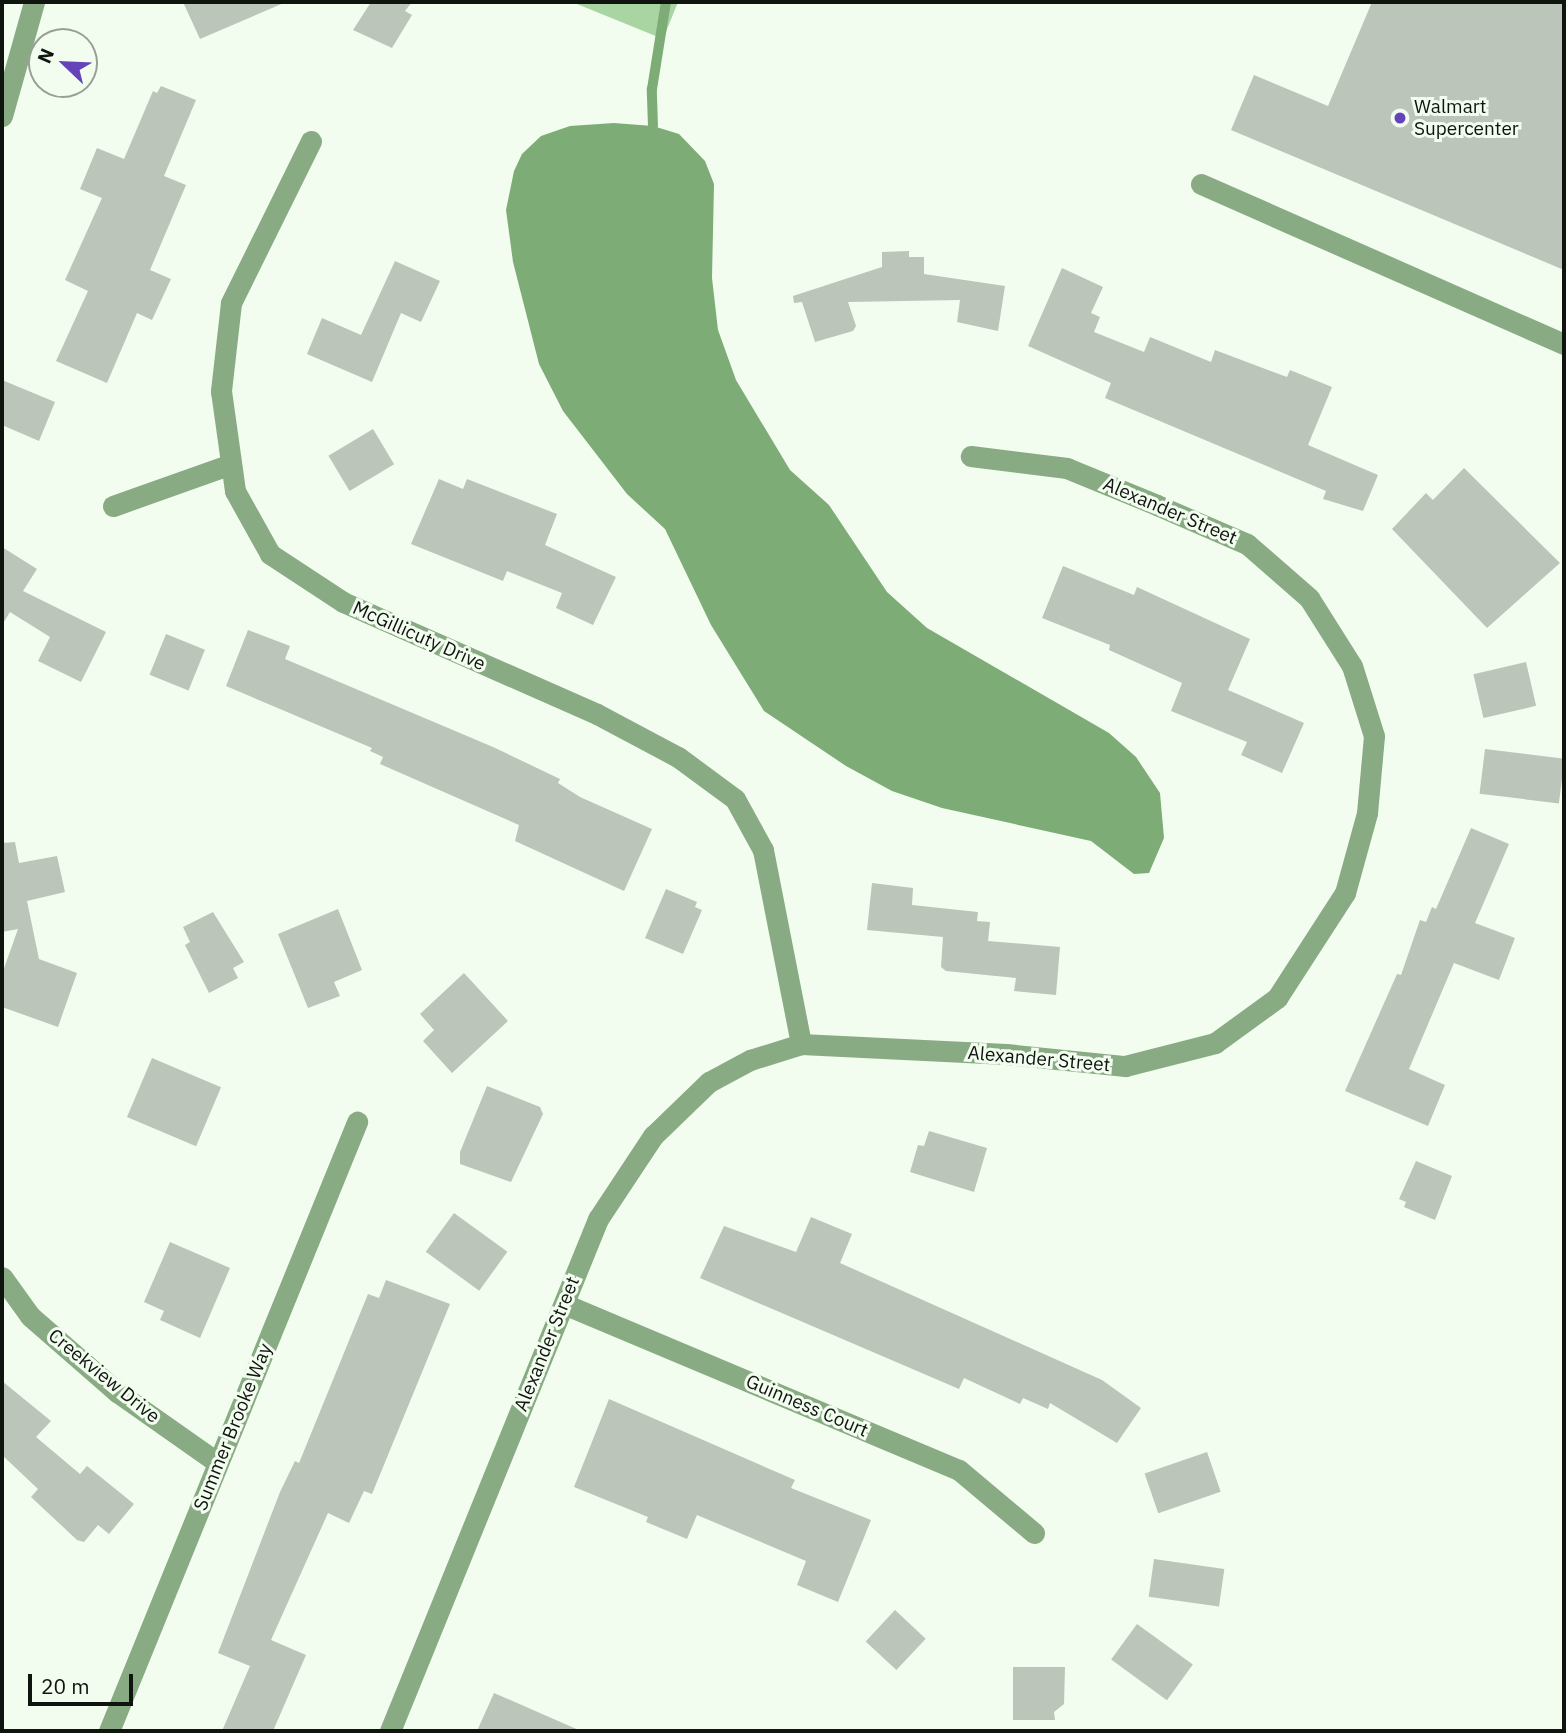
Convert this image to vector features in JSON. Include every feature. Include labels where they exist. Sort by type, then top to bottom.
[{"type":"street","points":[[2,116],[34,2]]},
{"type":"street","name":"McGillicuty Drive","points":[[311,141],[276,203],[231,303],[221,391],[235,491],[270,554],[343,602],[597,714],[678,757],[735,799],[763,850],[801,1044]]},
{"type":"street","points":[[1202,184],[1564,344]]},
{"type":"street","name":"Alexander Street","points":[[390,1731],[598,1219],[653,1136],[709,1082],[750,1060],[801,1044],[1006,1054],[1125,1066],[1215,1043],[1278,998],[1345,893],[1367,813],[1374,736],[1352,666],[1309,598],[1247,544],[1144,499],[1067,468],[971,456]]},
{"type":"street","points":[[113,506],[231,464]]},
{"type":"street","name":"Summer Brooke Way","points":[[109,1731],[357,1122]]},
{"type":"street","name":"Creekview Drive","points":[[2,1277],[30,1316],[117,1392],[218,1463]]},
{"type":"street","name":"Guinness Court","points":[[564,1304],[959,1470],[1034,1533]]},
{"type":"shaded area","points":[[572,2],[678,2],[663,39]]},
{"type":"shaded area","points":[[614,123],[653,126],[679,134],[705,161],[714,184],[712,278],[718,330],[736,380],[790,470],[829,505],[887,592],[927,628],[1109,733],[1136,757],[1160,793],[1164,838],[1149,873],[1134,874],[1091,841],[942,808],[892,791],[846,766],[764,711],[711,625],[665,529],[627,494],[563,411],[539,364],[513,262],[506,210],[514,171],[522,154],[541,136],[570,126]]},
{"type":"building","points":[[183,2],[286,2],[200,39]]},
{"type":"building","points":[[371,2],[412,2],[405,11],[412,15],[392,48],[353,30]]},
{"type":"building","name":"Walmart Supercenter","points":[[1372,2],[1564,2],[1564,270],[1231,130],[1254,75],[1328,106]]},
{"type":"building","points":[[161,86],[196,100],[164,176],[186,185],[150,270],[171,279],[152,320],[137,313],[107,383],[56,361],[88,291],[65,280],[102,198],[80,189],[97,148],[124,159],[153,91],[157,93]]},
{"type":"building","points":[[909,251],[909,257],[924,257],[924,274],[1005,286],[998,331],[957,322],[960,300],[848,302],[856,326],[853,331],[815,342],[802,302],[794,303],[793,296],[882,267],[882,252]]},
{"type":"building","points":[[395,261],[440,281],[421,322],[401,313],[372,382],[307,354],[322,318],[361,335]]},
{"type":"building","points":[[1062,268],[1103,287],[1091,313],[1100,317],[1094,332],[1144,352],[1150,337],[1211,362],[1215,350],[1287,377],[1290,370],[1332,387],[1308,445],[1378,475],[1363,511],[1323,499],[1326,491],[1105,398],[1111,383],[1028,346]]},
{"type":"building","points":[[2,380],[55,402],[39,441],[2,425]]},
{"type":"building","points":[[373,429],[394,464],[350,491],[328,456]]},
{"type":"building","points":[[1464,468],[1560,563],[1487,628],[1392,529],[1426,493],[1433,500]]},
{"type":"building","points":[[439,479],[463,489],[467,479],[557,514],[545,545],[616,577],[593,625],[556,608],[562,593],[507,571],[503,581],[411,544]]},
{"type":"building","points":[[2,547],[37,569],[23,591],[106,632],[81,682],[38,661],[50,637],[10,612],[2,625]]},
{"type":"building","points":[[1063,566],[1134,595],[1137,587],[1250,639],[1228,690],[1304,723],[1282,773],[1241,755],[1247,742],[1171,711],[1182,683],[1109,650],[1110,645],[1042,618]]},
{"type":"building","points":[[248,630],[290,646],[285,659],[493,747],[560,779],[558,783],[580,797],[652,829],[624,891],[515,841],[519,825],[380,764],[383,757],[370,751],[372,748],[226,686]]},
{"type":"building","points":[[166,634],[205,650],[188,691],[150,675]]},
{"type":"building","points":[[1526,662],[1536,706],[1484,718],[1473,674]]},
{"type":"building","points":[[1485,749],[1564,759],[1559,803],[1480,794]]},
{"type":"building","points":[[1471,828],[1509,844],[1475,923],[1515,938],[1499,980],[1454,963],[1409,1069],[1445,1085],[1428,1126],[1345,1091],[1397,974],[1401,975],[1420,920],[1426,922],[1432,907],[1436,909]]},
{"type":"building","points":[[15,842],[19,863],[57,856],[65,892],[27,901],[39,959],[77,973],[58,1027],[2,1007],[2,974],[18,929],[2,932],[2,843]]},
{"type":"building","points":[[872,883],[913,888],[912,905],[978,912],[977,921],[990,922],[988,941],[1060,947],[1056,995],[1014,991],[1016,978],[946,971],[941,967],[943,937],[867,930]]},
{"type":"building","points":[[666,889],[697,902],[695,907],[702,910],[683,954],[645,938]]},
{"type":"building","points":[[338,909],[362,970],[334,982],[340,996],[308,1008],[278,934]]},
{"type":"building","points":[[213,912],[244,962],[233,968],[238,978],[209,993],[185,945],[190,942],[183,927]]},
{"type":"building","points":[[464,973],[508,1021],[452,1073],[423,1041],[434,1030],[420,1014]]},
{"type":"building","points":[[152,1058],[221,1087],[196,1146],[127,1117]]},
{"type":"building","points":[[487,1086],[540,1107],[543,1114],[511,1182],[460,1164],[460,1152]]},
{"type":"building","points":[[929,1131],[987,1148],[974,1192],[910,1172],[918,1145],[924,1146]]},
{"type":"building","points":[[1416,1161],[1452,1176],[1435,1220],[1404,1207],[1406,1202],[1399,1199]]},
{"type":"building","points":[[454,1213],[507,1252],[479,1291],[426,1252]]},
{"type":"building","points":[[811,1217],[852,1234],[840,1263],[1102,1380],[1141,1408],[1117,1443],[1050,1403],[1048,1409],[1023,1398],[1020,1404],[964,1378],[959,1389],[700,1278],[724,1226],[796,1252]]},
{"type":"building","points":[[170,1242],[230,1268],[200,1338],[160,1320],[164,1311],[144,1302]]},
{"type":"building","points":[[386,1280],[450,1304],[372,1494],[364,1491],[349,1523],[328,1513],[271,1640],[306,1655],[273,1731],[222,1731],[250,1666],[218,1653],[280,1492],[295,1461],[299,1463],[368,1294],[379,1298]]},
{"type":"building","points":[[2,1381],[51,1421],[36,1437],[80,1474],[87,1466],[134,1504],[109,1534],[98,1525],[84,1542],[77,1540],[31,1497],[38,1489],[2,1455]]},
{"type":"building","points":[[609,1399],[795,1480],[791,1488],[871,1520],[838,1602],[797,1585],[806,1561],[697,1515],[687,1539],[646,1522],[648,1517],[574,1487]]},
{"type":"building","points":[[1207,1452],[1221,1492],[1158,1513],[1145,1473]]},
{"type":"building","points":[[1154,1559],[1224,1569],[1219,1607],[1149,1597]]},
{"type":"building","points":[[895,1610],[926,1639],[896,1670],[866,1641]]},
{"type":"building","points":[[1137,1624],[1193,1665],[1167,1700],[1111,1660]]},
{"type":"building","points":[[1013,1667],[1065,1667],[1064,1704],[1054,1712],[1055,1720],[1013,1720]]},
{"type":"building","points":[[494,1693],[581,1731],[477,1731]]},
{"type":"waterway","points":[[653,126],[652,89],[666,2]]},
{"type":"place","name":"Walmart Supercenter","points":[[1400,118]]}]
